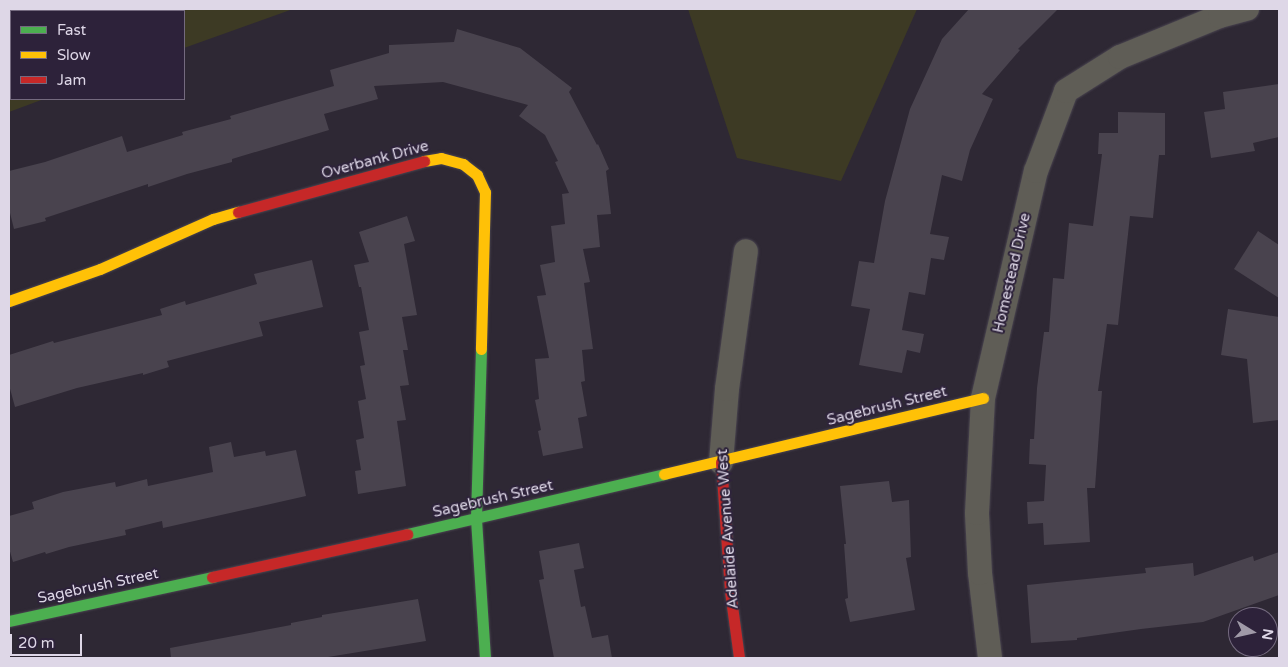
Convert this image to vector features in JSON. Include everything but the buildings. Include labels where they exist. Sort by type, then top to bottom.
[{"type":"street","name":"Homestead Drive","points":[[990,658],[980,574],[976,513],[983,398],[1036,171],[1066,91],[1120,57],[1220,16],[1247,9]]},
{"type":"street","name":"Overbank Drive","points":[[9,301],[100,269],[213,219],[420,162],[442,158],[463,164],[477,175],[485,192],[476,519],[485,658]]},
{"type":"street","name":"Adelaide Avenue West","points":[[739,658],[730,591],[721,462],[727,389],[746,251]]},
{"type":"street","name":"Sagebrush Street","points":[[9,621],[476,519],[983,398]]},
{"type":"shaded area","points":[[9,9],[293,9],[185,48],[185,10],[10,10],[10,100],[41,100],[9,112]]},
{"type":"shaded area","points":[[688,9],[917,9],[841,181],[737,158]]},
{"type":"traffic: fast","points":[[481,349],[476,519],[485,658]]},
{"type":"traffic: fast","points":[[407,534],[664,474]]},
{"type":"traffic: fast","points":[[9,621],[212,577]]},
{"type":"traffic: slow","points":[[424,161],[441,158],[463,164],[477,175],[485,192],[481,349]]},
{"type":"traffic: slow","points":[[9,301],[100,269],[213,219],[238,212]]},
{"type":"traffic: slow","points":[[664,474],[983,398]]},
{"type":"traffic: jam","points":[[238,212],[424,161]]},
{"type":"traffic: jam","points":[[721,462],[730,591],[739,658]]},
{"type":"traffic: jam","points":[[212,577],[407,534]]}]
